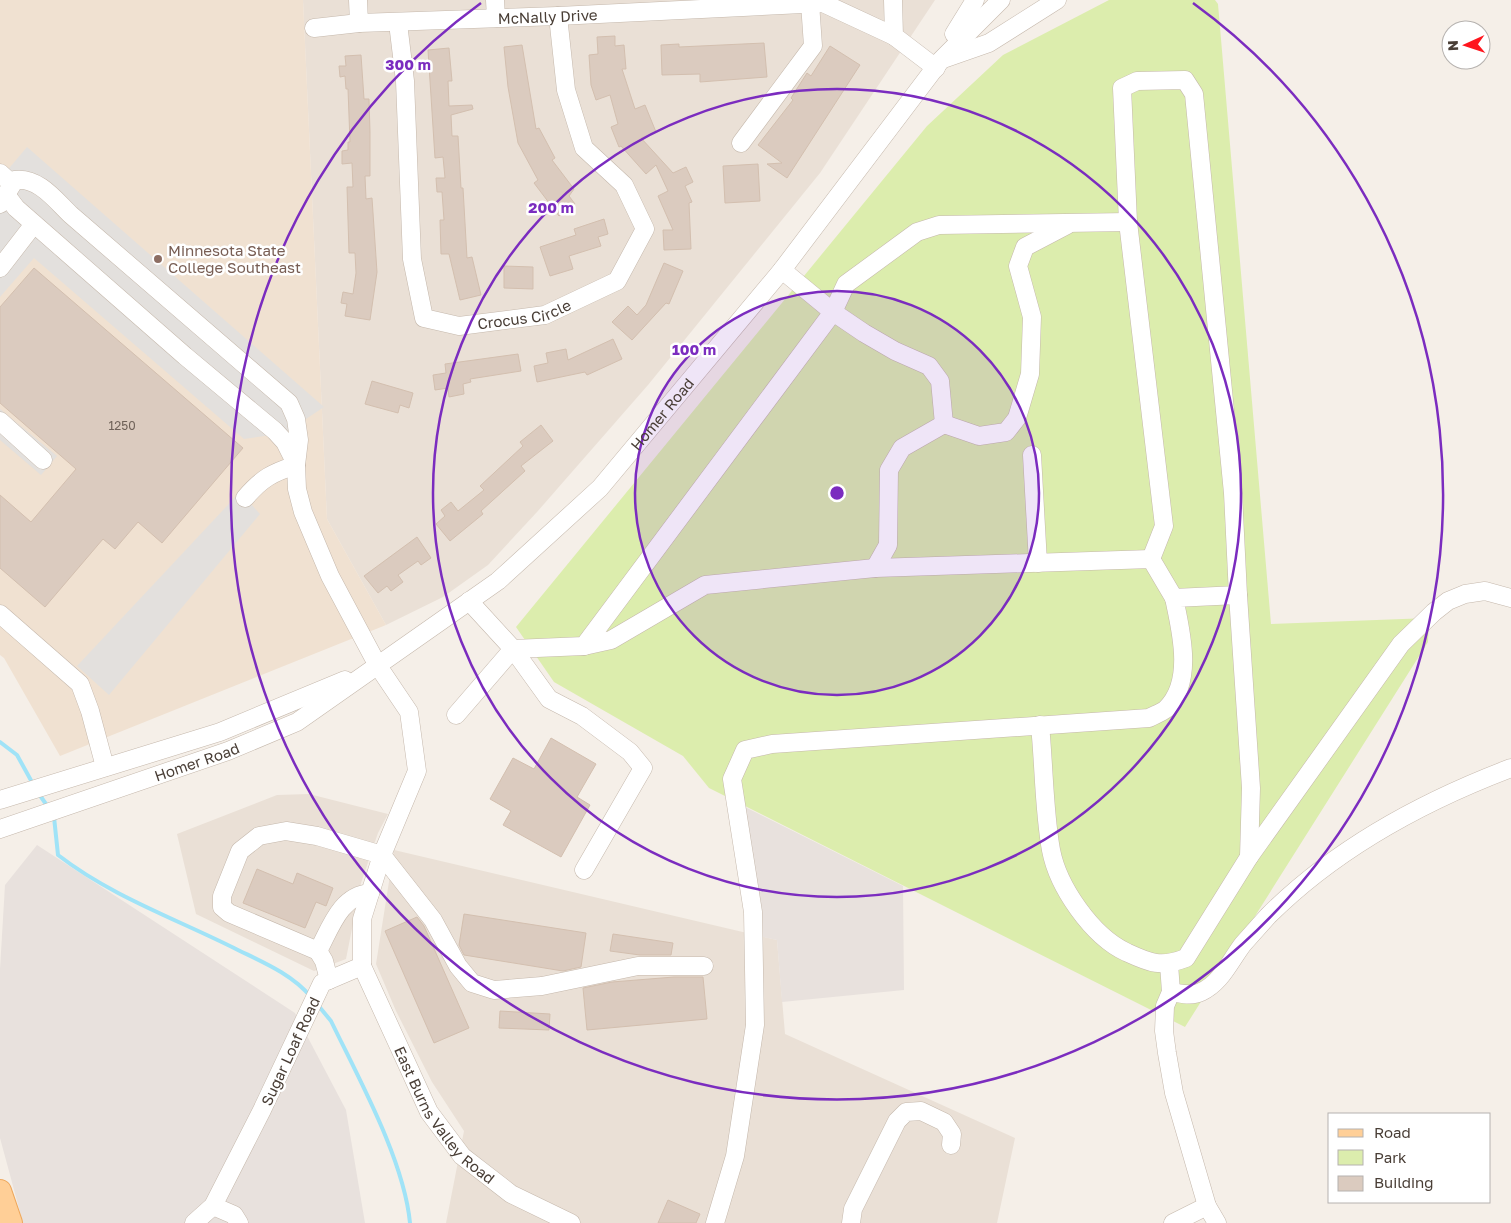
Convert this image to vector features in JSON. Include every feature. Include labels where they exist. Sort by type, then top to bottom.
[{"type":"main road","points":[[0,1191],[10,1223]]},
{"type":"main road","points":[[0,1204],[10,1223]]},
{"type":"street","points":[[358,0],[359,23]]},
{"type":"street","points":[[495,0],[496,18]]},
{"type":"street","points":[[893,0],[894,36]]},
{"type":"street","name":"Homer Road","points":[[965,19],[975,0]]},
{"type":"street","name":"Homer Road","points":[[938,64],[957,28],[980,0]]},
{"type":"street","name":"Homer Road","points":[[2,828],[228,751],[297,722],[498,581],[600,488],[782,270],[938,64],[1001,0]]},
{"type":"street","points":[[938,64],[989,43],[1057,0]]},
{"type":"street","points":[[741,143],[813,46],[810,3]]},
{"type":"street","name":"McNally Drive","points":[[314,28],[359,23],[558,16],[629,6],[823,3],[894,36],[938,64]]},
{"type":"street","name":"Crocus Circle","points":[[398,23],[406,81],[414,269],[424,318],[459,326],[545,315],[616,281],[645,229],[624,185],[584,148],[566,90],[558,16]]},
{"type":"street","points":[[1151,559],[1164,526],[1128,222],[1122,88],[1137,81],[1185,80],[1194,94],[1233,493],[1251,788],[1249,857]]},
{"type":"street","points":[[296,465],[285,442],[275,431],[185,356],[16,208],[5,189],[15,180],[24,179],[42,187],[71,215],[288,403],[296,419],[299,440],[296,465],[297,489],[303,512],[330,576],[378,666],[409,712],[417,771],[382,855],[362,919],[362,966]]},
{"type":"street","points":[[584,646],[833,312],[846,284],[917,232],[928,227],[1128,222]]},
{"type":"street","points":[[875,568],[888,544],[889,470],[902,448],[944,424],[979,436],[1006,432],[1017,418],[1030,374],[1032,317],[1018,266],[1025,247],[1070,223]]},
{"type":"street","points":[[0,268],[34,224]]},
{"type":"street","points":[[782,270],[833,312],[895,351],[929,366],[940,381],[944,424]]},
{"type":"street","points":[[0,422],[43,460]]},
{"type":"street","points":[[1032,455],[1038,563]]},
{"type":"street","points":[[245,498],[259,482],[273,472],[296,465]]},
{"type":"street","points":[[456,715],[514,649],[584,646],[611,640],[705,585],[875,568],[1151,559]]},
{"type":"street","points":[[715,1223],[735,1156],[755,1025],[753,912],[732,780],[745,750],[772,744],[1149,718],[1165,709],[1178,691],[1183,669],[1174,598],[1151,559]]},
{"type":"street","points":[[1040,725],[1051,851],[1060,876],[1081,911],[1099,934],[1118,948],[1150,963],[1169,964],[1186,958],[1249,857],[1401,644],[1448,601],[1465,594],[1485,591],[1511,598]]},
{"type":"street","points":[[1174,598],[1238,596]]},
{"type":"street","points":[[469,601],[514,649],[548,699],[582,716],[630,752],[643,768],[584,870]]},
{"type":"street","points":[[0,614],[84,680],[105,767]]},
{"type":"street","name":"Homer Road","points":[[0,800],[220,732],[378,666]]},
{"type":"street","points":[[1170,992],[1191,995],[1200,992],[1218,980],[1244,944],[1269,916],[1310,879],[1373,834],[1476,781],[1511,768]]},
{"type":"street","points":[[325,981],[324,961],[318,951],[229,913],[222,906],[222,896],[240,851],[259,836],[286,831],[317,836],[382,855],[433,920],[458,966],[472,983],[494,990],[542,986],[638,966],[704,966]]},
{"type":"street","points":[[318,951],[349,899],[358,894],[370,893]]},
{"type":"street","points":[[1169,964],[1170,992],[1165,1006],[1164,1031],[1166,1053],[1174,1093],[1207,1206],[1217,1223]]},
{"type":"street","name":"Sugar Loaf Road","points":[[194,1223],[212,1206],[262,1110],[298,1031],[325,981],[362,966]]},
{"type":"street","name":"East Burns Valley Road","points":[[362,966],[429,1112],[462,1156],[511,1194],[571,1223]]},
{"type":"street","points":[[850,1223],[854,1209],[897,1121],[906,1112],[920,1111],[944,1122],[952,1134],[951,1145]]},
{"type":"street","points":[[212,1206],[234,1215],[239,1223]]},
{"type":"street","points":[[1173,1223],[1207,1206]]},
{"type":"shaded area","name":"Minnesota State College Southeast","points":[[0,0],[303,0],[327,519],[386,625],[60,756],[4,658],[0,655]]},
{"type":"shaded area","points":[[303,0],[935,0],[820,173],[648,385],[537,512],[488,565],[443,597],[386,625],[327,519]]},
{"type":"shaded area","points":[[27,147],[324,407],[285,433],[244,439],[34,258],[0,297],[0,179]]},
{"type":"shaded area","points":[[0,409],[57,456],[41,475],[0,440]]},
{"type":"shaded area","points":[[240,492],[260,514],[109,695],[77,666]]},
{"type":"shaded area","points":[[309,794],[388,814],[378,833],[361,883],[346,959],[314,971],[196,914],[177,834],[277,795]]},
{"type":"shaded area","points":[[745,807],[903,886],[904,990],[782,1002],[777,940],[759,936]]},
{"type":"shaded area","points":[[37,845],[295,1013],[346,1110],[365,1223],[23,1223],[0,1138],[0,969],[5,885]]},
{"type":"shaded area","points":[[394,850],[777,940],[785,1034],[1015,1138],[997,1223],[446,1223],[464,1131],[432,1082],[396,1011],[376,964]]},
{"type":"green space","points":[[1109,0],[1215,0],[1218,4],[1271,624],[1429,618],[1428,642],[1185,1027],[709,788],[683,756],[554,682],[516,627],[927,126],[1003,55]]},
{"type":"building","points":[[615,36],[615,46],[624,45],[626,69],[622,69],[635,109],[645,105],[656,132],[641,138],[673,173],[686,167],[693,182],[685,186],[692,202],[689,203],[691,249],[664,250],[663,230],[673,230],[658,196],[668,191],[656,165],[646,174],[621,146],[619,147],[611,127],[618,124],[610,95],[596,100],[591,85],[589,55],[598,54],[597,37]]},
{"type":"building","points":[[764,43],[767,77],[700,82],[700,74],[662,75],[661,45],[679,44],[679,47]]},
{"type":"building","points":[[522,45],[536,129],[539,128],[555,158],[552,160],[574,189],[569,196],[575,204],[559,216],[534,183],[538,180],[518,143],[508,87],[504,47]]},
{"type":"building","points":[[830,46],[860,65],[787,178],[767,164],[782,163],[758,145],[793,100],[791,98],[807,73],[811,76]]},
{"type":"building","points":[[449,48],[452,81],[448,81],[449,106],[472,105],[473,109],[451,115],[452,136],[458,136],[467,258],[472,257],[481,295],[460,300],[449,254],[441,254],[440,220],[444,220],[442,192],[437,192],[436,178],[445,178],[443,157],[435,158],[428,50]]},
{"type":"building","points":[[361,55],[364,99],[369,99],[370,176],[365,176],[366,199],[372,198],[377,272],[370,320],[345,316],[347,304],[341,303],[343,292],[353,294],[356,273],[355,253],[349,253],[347,187],[353,187],[352,163],[342,164],[342,151],[348,150],[348,142],[350,142],[348,89],[346,89],[345,76],[340,77],[339,66],[346,66],[345,56]]},
{"type":"building","points":[[758,164],[760,201],[725,203],[723,166]]},
{"type":"building","points":[[604,219],[608,234],[598,237],[601,246],[569,256],[573,269],[550,276],[540,247],[576,235],[574,229]]},
{"type":"building","points":[[664,263],[683,271],[669,304],[666,303],[632,340],[612,322],[628,306],[637,315],[646,305]]},
{"type":"building","points":[[504,266],[533,267],[533,289],[504,288]]},
{"type":"building","points":[[34,268],[243,448],[162,543],[138,522],[115,549],[103,539],[45,607],[0,568],[0,495],[31,522],[76,469],[0,403],[0,307]]},
{"type":"building","points":[[613,339],[622,359],[587,375],[585,372],[537,382],[534,366],[548,363],[546,353],[566,349],[568,360]]},
{"type":"building","points":[[518,354],[521,371],[470,379],[471,382],[463,384],[464,394],[449,397],[448,388],[435,390],[433,375],[446,373],[445,364]]},
{"type":"building","points":[[372,381],[413,393],[409,408],[400,405],[398,413],[365,404]]},
{"type":"building","points":[[541,425],[553,441],[521,466],[525,471],[481,511],[483,514],[450,541],[436,524],[445,516],[441,510],[451,502],[458,511],[484,490],[480,486],[523,446],[520,442]]},
{"type":"building","points":[[417,537],[431,558],[421,565],[418,561],[398,575],[403,582],[391,591],[387,586],[378,593],[364,576]]},
{"type":"building","points":[[551,738],[596,764],[577,797],[590,805],[561,857],[503,825],[511,811],[490,799],[513,758],[534,769]]},
{"type":"building","points":[[257,869],[293,884],[297,873],[333,888],[326,906],[316,902],[305,928],[243,903]]},
{"type":"building","points":[[464,914],[586,933],[581,967],[563,971],[464,955],[459,945]]},
{"type":"building","points":[[417,917],[424,926],[469,1028],[434,1043],[385,931]]},
{"type":"building","points":[[613,934],[673,943],[671,955],[640,955],[610,951]]},
{"type":"building","points":[[674,977],[703,977],[707,1019],[587,1030],[583,988],[612,982]]},
{"type":"building","points":[[500,1011],[550,1014],[549,1030],[499,1028]]},
{"type":"building","points":[[668,1200],[700,1214],[696,1223],[658,1223]]},
{"type":"waterway","points":[[0,742],[17,755],[33,784]]},
{"type":"waterway","points":[[39,794],[48,807]]},
{"type":"waterway","points":[[54,817],[58,855],[78,870],[143,906],[275,968],[294,981],[311,997]]},
{"type":"waterway","points":[[317,1004],[331,1021],[379,1120],[399,1173],[410,1223]]},
{"type":"place","name":"Minnesota State College Southeast","points":[[158,259]]}]
